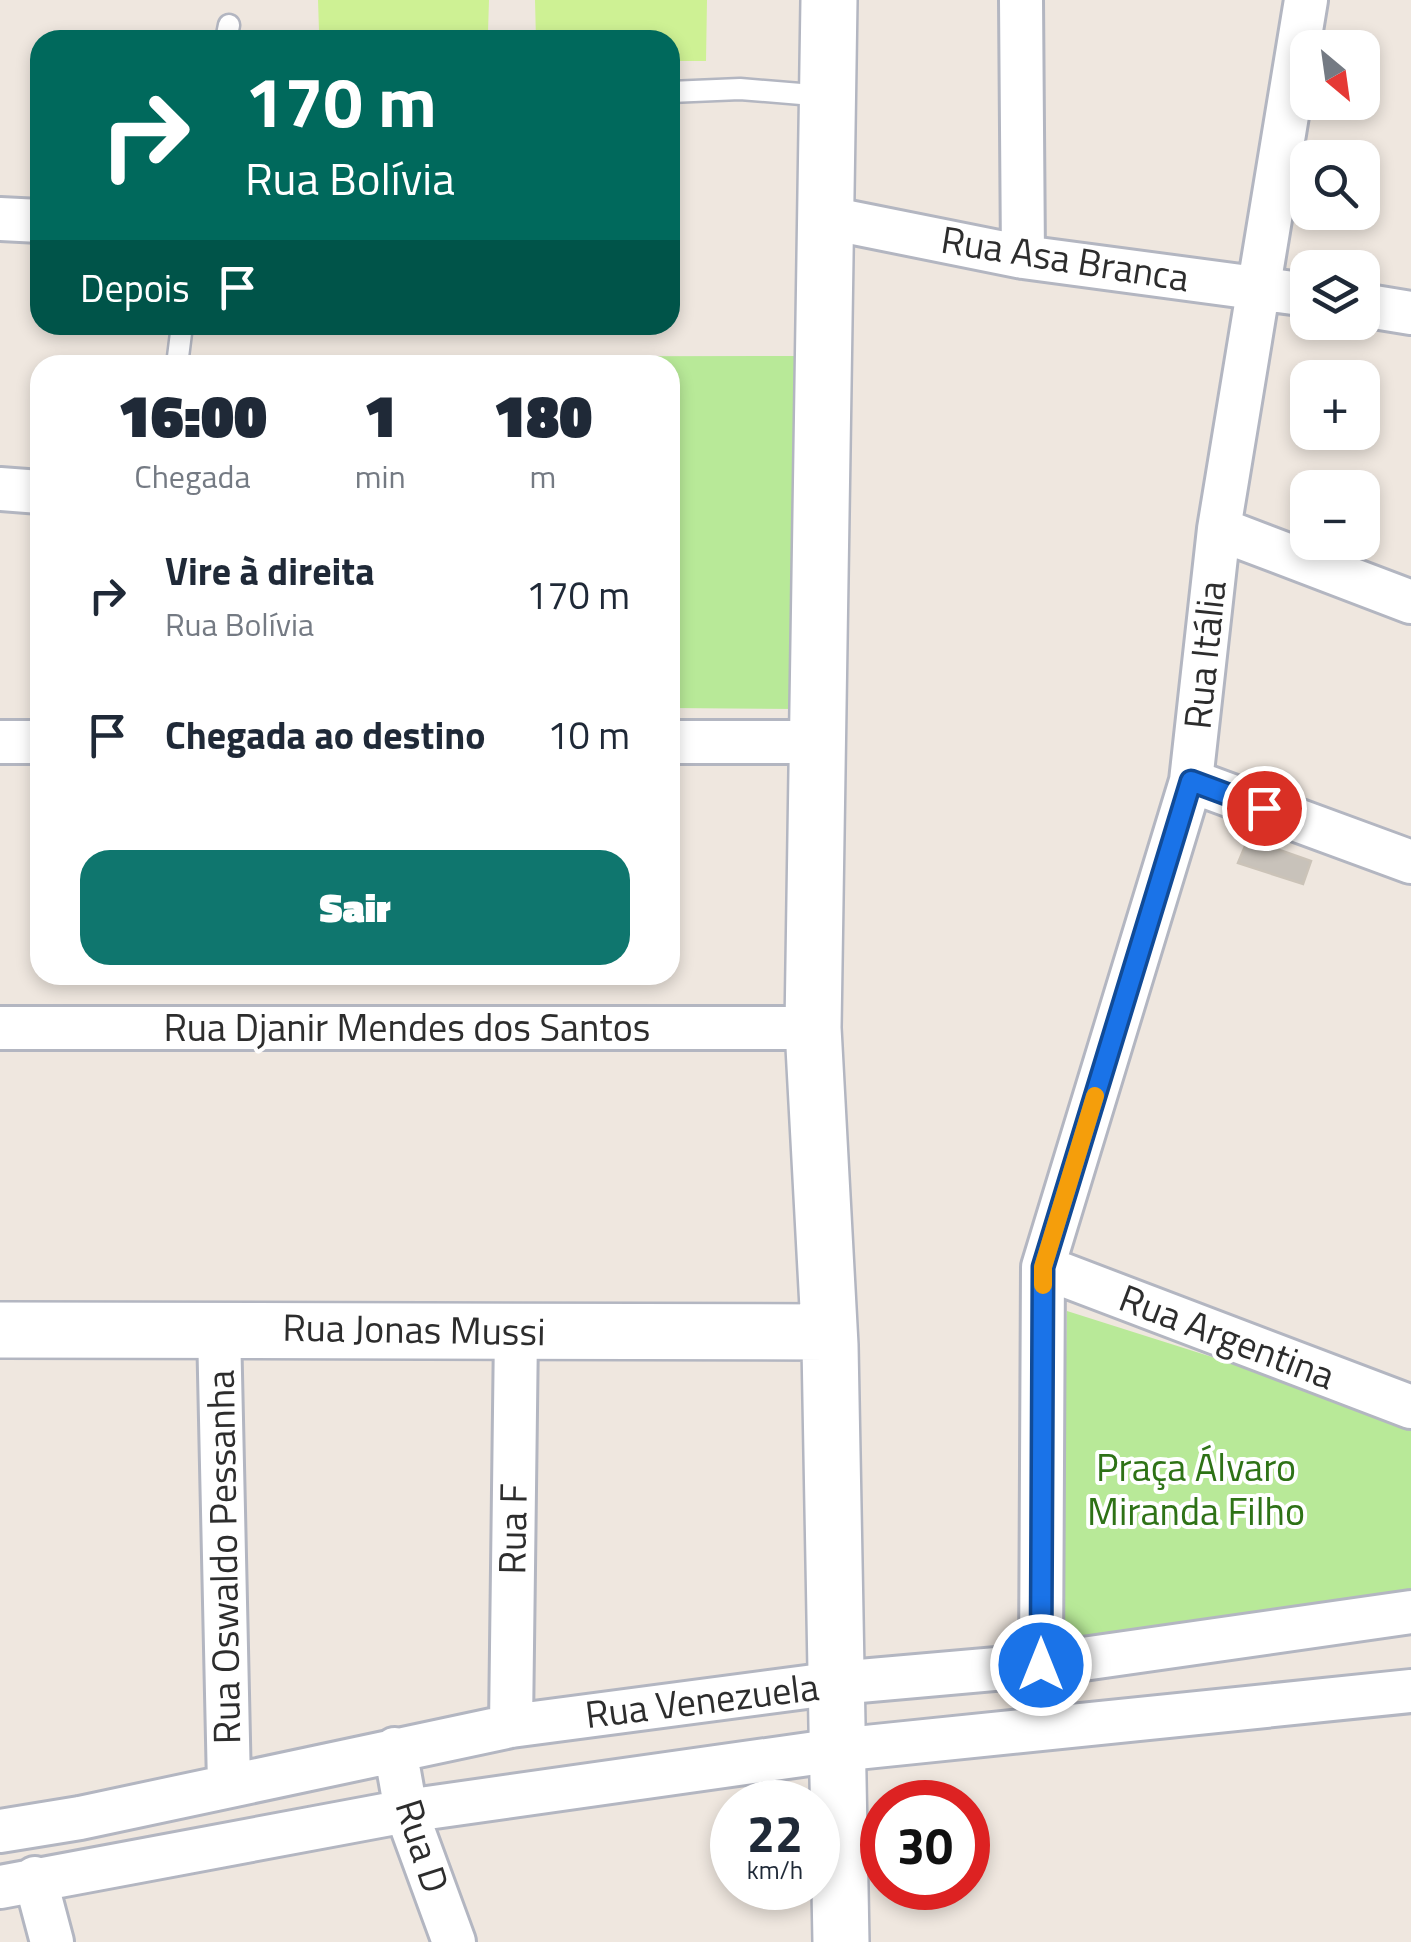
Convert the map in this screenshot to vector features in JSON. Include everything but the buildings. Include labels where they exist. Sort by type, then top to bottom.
[{"type":"street","points":[[830,0],[813,1028],[828,1332],[841,1942]]},
{"type":"street","points":[[1021,0],[1023,257]]},
{"type":"street","name":"Rua Itália","points":[[1041,1665],[1043,1267],[1191,781],[1219,529],[1306,0]]},
{"type":"street","name":"Rua Asa Branca","points":[[824,217],[1023,257],[1290,293]]},
{"type":"street","points":[[0,219],[30,220]]},
{"type":"street","points":[[1380,308],[1411,313]]},
{"type":"street","points":[[0,489],[30,491]]},
{"type":"street","points":[[1219,529],[1411,602]]},
{"type":"street","points":[[0,742],[30,742]]},
{"type":"street","points":[[680,742],[820,742]]},
{"type":"street","points":[[1191,781],[1411,862]]},
{"type":"street","name":"Rua Djanir Mendes dos Santos","points":[[0,1028],[813,1028]]},
{"type":"street","name":"Rua Argentina","points":[[1043,1267],[1408,1398]]},
{"type":"street","name":"Rua Oswaldo Pessanha","points":[[218,1328],[229,1785]]},
{"type":"street","name":"Rua Jonas Mussi","points":[[0,1330],[828,1332]]},
{"type":"street","name":"Rua F","points":[[510,1726],[516,1332]]},
{"type":"street","name":"Rua Venezuela","points":[[0,1831],[510,1726],[837,1684],[1041,1665],[1411,1612]]},
{"type":"street","name":"Rua Venezuela","points":[[18,1883],[406,1811],[837,1750],[1411,1691]]},
{"type":"street","name":"Rua D","points":[[395,1749],[406,1811],[454,1942]]},
{"type":"street","points":[[18,1883],[52,1942]]},
{"type":"lane","points":[[680,92],[740,89],[828,96]]},
{"type":"green space","points":[[318,0],[489,0],[488,30],[319,30]]},
{"type":"green space","points":[[535,0],[707,0],[706,61],[680,61],[680,30],[536,30]]},
{"type":"green space","points":[[680,356],[802,356],[797,709],[680,708]]},
{"type":"green space","name":"Praça Álvaro Miranda Filho","points":[[1067,1311],[1411,1420],[1411,1595],[1060,1639]]},
{"type":"slow traffic","points":[[1043,1285],[1043,1267],[1095,1096]]},
{"type":"route","points":[[1041,1665],[1043,1267],[1191,781],[1264,808]]}]
